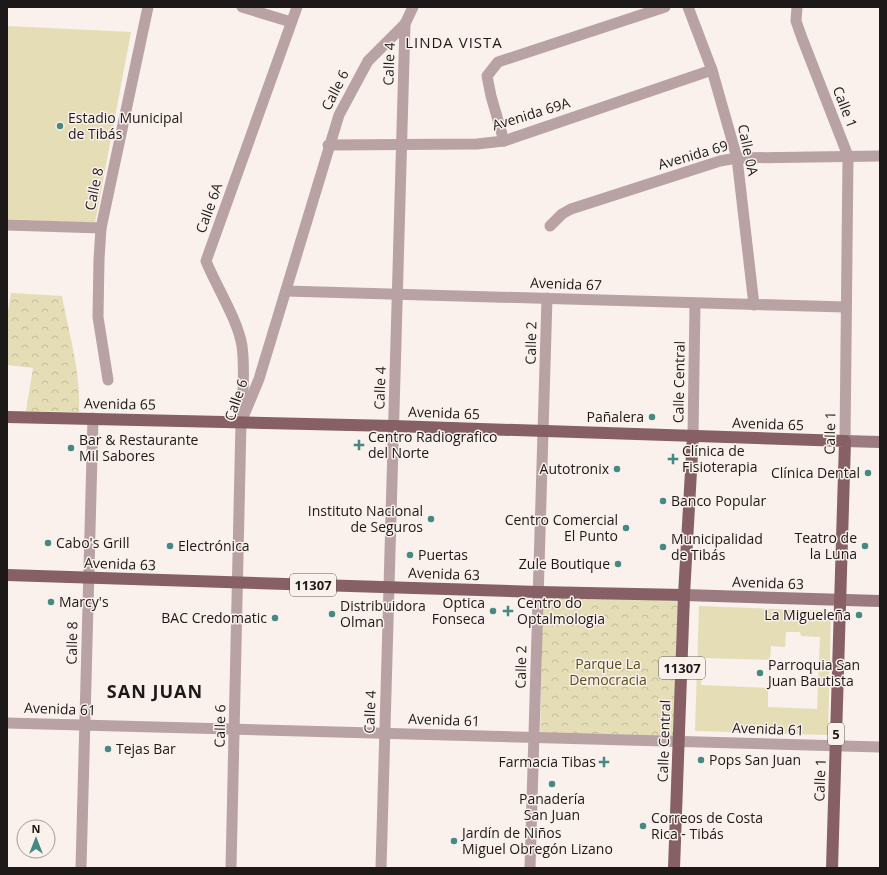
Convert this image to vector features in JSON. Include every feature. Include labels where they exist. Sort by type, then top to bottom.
[{"type":"main road","name":"Avenida 65","points":[[7,417],[393,426],[880,442]]},
{"type":"main road","name":"Calle Central","points":[[674,868],[684,595],[693,436]]},
{"type":"main road","name":"Calle 1","points":[[832,868],[845,441]]},
{"type":"main road","name":"Avenida 63","points":[[7,575],[389,588],[880,601]]},
{"type":"street","name":"Calle 8","points":[[108,380],[98,316],[98,266],[101,228],[148,7]]},
{"type":"street","points":[[242,7],[291,22]]},
{"type":"street","name":"Calle 6A","points":[[241,422],[243,378],[242,345],[221,291],[206,261],[297,7]]},
{"type":"street","name":"Calle 4","points":[[381,868],[405,24],[413,7]]},
{"type":"street","points":[[504,141],[491,96],[488,76],[498,62],[665,7]]},
{"type":"street","name":"Calle 0A","points":[[688,7],[712,70],[737,158],[754,305]]},
{"type":"street","name":"Calle 1","points":[[797,7],[796,21],[848,156],[845,441]]},
{"type":"street","name":"Calle 6","points":[[231,868],[241,422],[259,380],[328,146],[339,115],[368,61],[405,24]]},
{"type":"street","name":"Avenida 69A","points":[[328,146],[477,144],[504,141],[712,70]]},
{"type":"street","name":"Avenida 69","points":[[550,226],[562,214],[571,209],[720,161],[737,158],[880,156]]},
{"type":"street","points":[[7,225],[101,228]]},
{"type":"street","name":"Avenida 67","points":[[286,291],[547,298],[695,304],[846,307]]},
{"type":"street","name":"Calle 2","points":[[530,868],[547,298]]},
{"type":"street","name":"Calle Central","points":[[693,436],[695,304]]},
{"type":"street","points":[[243,378],[259,380]]},
{"type":"street","name":"Calle 8","points":[[81,868],[93,418]]},
{"type":"street","name":"Avenida 61","points":[[7,723],[880,747]]},
{"type":"green space","name":"Estadio Municipal de Tibás","points":[[7,26],[131,32],[95,223],[7,219]]},
{"type":"green space","points":[[11,293],[62,296],[74,354],[78,383],[79,412],[26,411],[33,368],[7,365],[7,317]]},
{"type":"green space","name":"Parque La Democracia","points":[[543,596],[678,601],[673,741],[540,738]]},
{"type":"green space","points":[[699,606],[831,611],[828,735],[695,731]],"holes":[[[786,632],[800,632],[801,636],[820,637],[817,709],[768,707],[768,688],[701,685],[703,658],[770,660],[771,646],[785,647]]]},
{"type":"place","name":"Estadio Municipal de Tibás","points":[[60,126]]},
{"type":"place","name":"Pañalera","points":[[652,417]]},
{"type":"place","name":"Centro Radiografico del Norte","points":[[359,445]]},
{"type":"place","name":"Bar & Restaurante Mil Sabores","points":[[71,448]]},
{"type":"place","name":"Clínica de Fisioterapia","points":[[673,459]]},
{"type":"place","name":"Autotronix","points":[[617,469]]},
{"type":"place","name":"Clínica Dental","points":[[868,473]]},
{"type":"place","name":"Banco Popular","points":[[663,501]]},
{"type":"place","name":"Instituto Nacional de Seguros","points":[[431,519]]},
{"type":"place","name":"Centro Comercial El Punto","points":[[626,528]]},
{"type":"place","name":"Cabo's Grill","points":[[48,543]]},
{"type":"place","name":"Electrónica","points":[[170,546]]},
{"type":"place","name":"Teatro de la Luna","points":[[865,546]]},
{"type":"place","name":"Municipalidad de Tibás","points":[[663,547]]},
{"type":"place","name":"Puertas","points":[[410,555]]},
{"type":"place","name":"Zule Boutique","points":[[618,564]]},
{"type":"place","name":"Marcy's","points":[[51,602]]},
{"type":"place","name":"Optica Fonseca","points":[[493,611]]},
{"type":"place","name":"Centro do Optalmologia","points":[[508,611]]},
{"type":"place","name":"Distribuidora Olman","points":[[332,614]]},
{"type":"place","name":"La Migueleña","points":[[859,615]]},
{"type":"place","name":"BAC Credomatic","points":[[275,618]]},
{"type":"place","name":"Parroquia San Juan Bautista","points":[[760,673]]},
{"type":"place","name":"Tejas Bar","points":[[108,749]]},
{"type":"place","name":"Pops San Juan","points":[[701,760]]},
{"type":"place","name":"Farmacia Tibas","points":[[604,762]]},
{"type":"place","name":"Panadería San Juan","points":[[552,784]]},
{"type":"place","name":"Correos de Costa Rica - Tibás","points":[[643,826]]},
{"type":"place","name":"Jardín de Niños Miguel Obregón Lizano","points":[[454,841]]},
{"type":"district","name":"LINDA VISTA","points":[[454,43]]},
{"type":"district","name":"SAN JUAN","points":[[155,692]]}]
